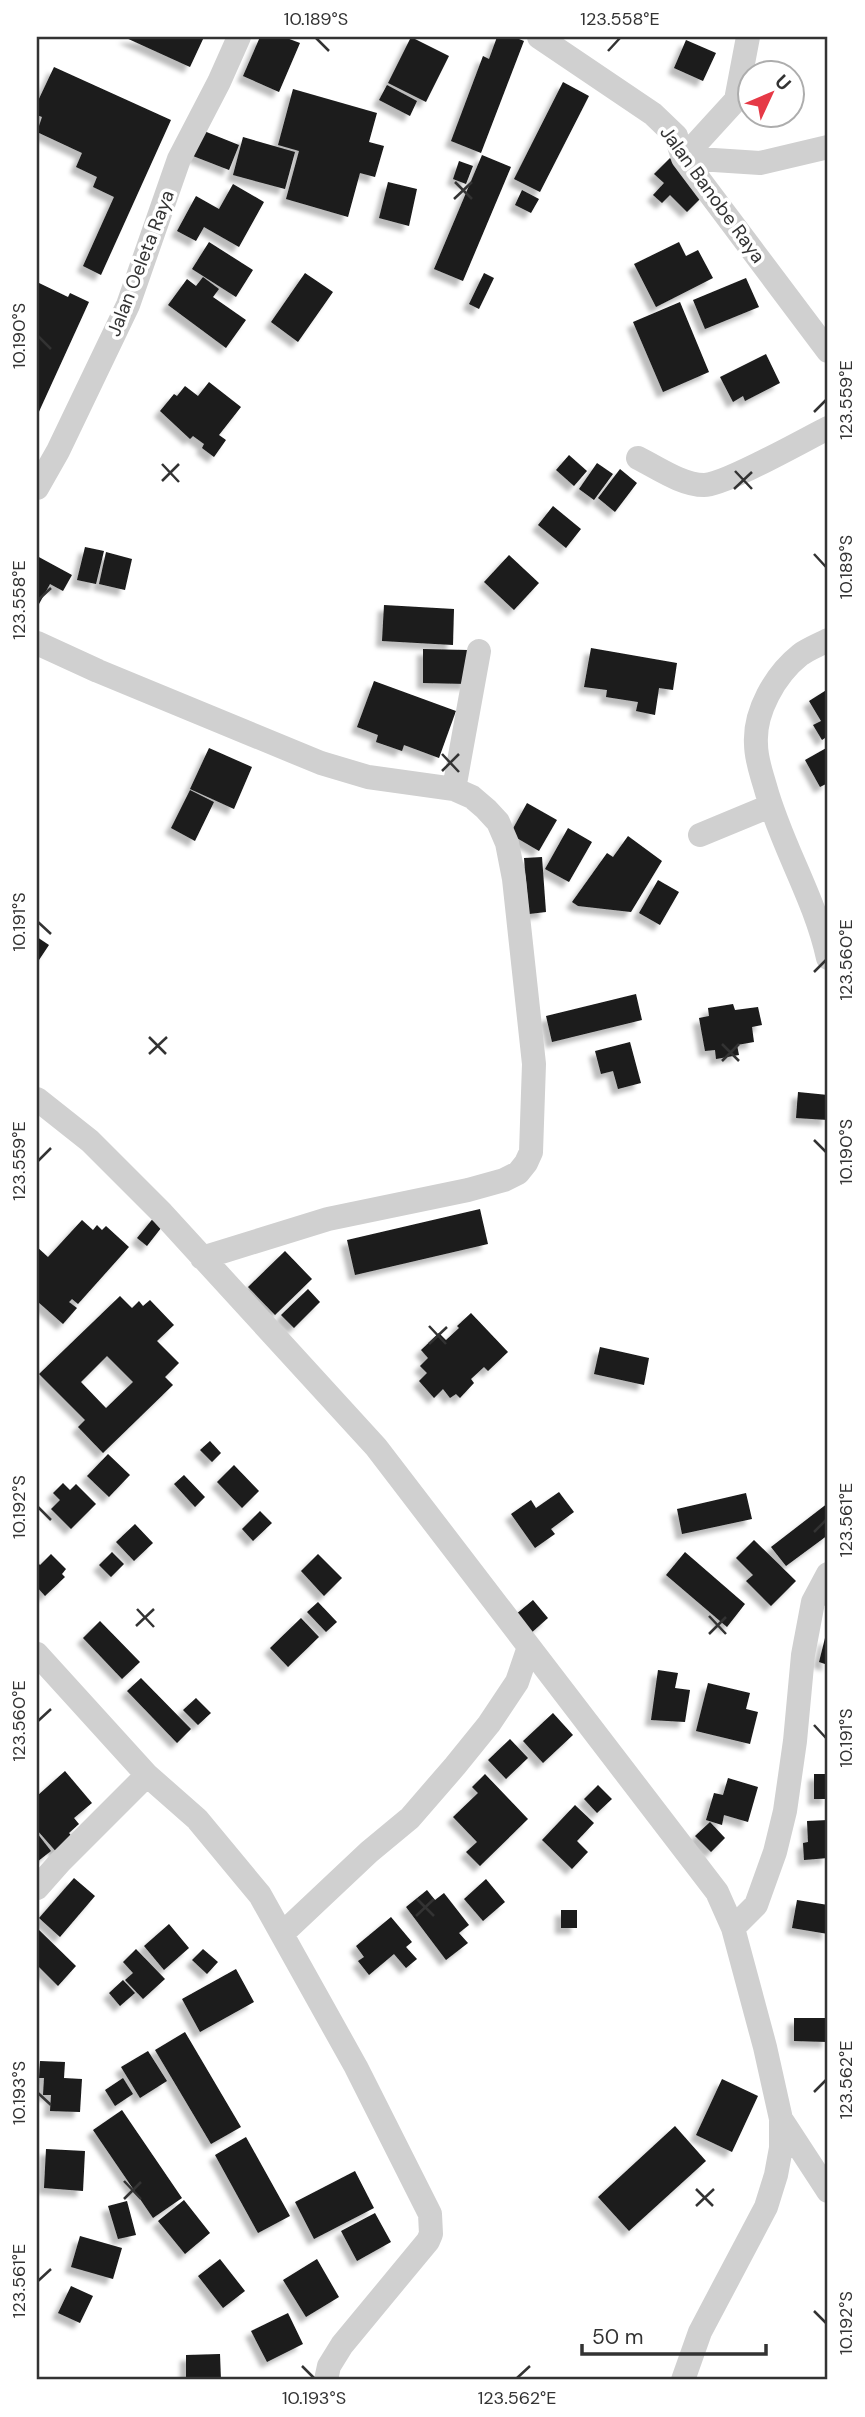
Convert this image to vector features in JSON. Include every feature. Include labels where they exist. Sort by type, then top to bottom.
[{"type":"street","name":"Jalan Oeleta Raya","points":[[37,488],[58,451],[128,305],[179,159],[239,37]]},
{"type":"street","name":"Jalan Banobe Raya","points":[[539,37],[653,114],[676,136],[683,158],[828,351]]},
{"type":"street","points":[[683,158],[736,100],[748,37]]},
{"type":"street","points":[[683,158],[760,163],[828,147]]},
{"type":"street","points":[[638,458],[681,480],[704,485],[723,480],[828,428]]},
{"type":"street","points":[[828,640],[800,654],[780,676],[758,719],[755,742],[770,806],[812,905],[828,958]]},
{"type":"street","points":[[37,643],[98,671],[333,767],[368,777],[454,789],[472,797],[498,822],[506,842],[514,879],[534,1064],[531,1152],[526,1163],[517,1173],[492,1183],[328,1219],[202,1258]]},
{"type":"street","points":[[454,789],[479,652]]},
{"type":"street","points":[[700,835],[770,806]]},
{"type":"street","points":[[37,1099],[90,1141],[162,1213],[376,1447],[718,1892],[733,1928],[765,2047],[781,2119],[781,2148],[766,2207],[700,2332],[683,2380]]},
{"type":"street","points":[[733,1928],[756,1905],[775,1852],[785,1811],[803,1655],[813,1602],[828,1574]]},
{"type":"street","points":[[283,1933],[369,1852],[410,1818],[455,1766],[489,1724],[517,1682],[529,1647]]},
{"type":"street","points":[[37,1654],[147,1775],[197,1819],[260,1895],[362,2080],[430,2214],[432,2224],[428,2241],[333,2357],[326,2380]]},
{"type":"street","points":[[37,1888],[147,1775]]},
{"type":"street","points":[[781,2119],[828,2191]]},
{"type":"building","points":[[124,37],[204,37],[190,67]]},
{"type":"building","points":[[260,37],[284,37],[300,43],[279,92],[243,76]]},
{"type":"building","points":[[411,37],[449,56],[426,102],[388,83]]},
{"type":"building","points":[[497,37],[514,37],[524,41],[481,153],[451,141],[483,56],[489,59]]},
{"type":"building","points":[[686,40],[716,53],[703,81],[674,68]]},
{"type":"building","points":[[54,67],[171,120],[101,275],[83,266],[114,197],[93,187],[97,177],[76,167],[82,153],[37,132],[42,117],[37,115],[37,103]]},
{"type":"building","points":[[563,82],[589,96],[540,192],[514,179]]},
{"type":"building","points":[[387,85],[417,101],[410,116],[379,100]]},
{"type":"building","points":[[293,89],[377,113],[369,142],[384,146],[375,177],[360,173],[348,217],[286,199],[299,151],[278,145]]},
{"type":"building","points":[[204,131],[239,145],[229,170],[193,156]]},
{"type":"building","points":[[243,137],[295,152],[285,189],[233,175]]},
{"type":"building","points":[[482,155],[511,167],[463,281],[434,269]]},
{"type":"building","points":[[670,158],[706,193],[687,212],[670,195],[662,203],[653,195],[664,183],[654,174]]},
{"type":"building","points":[[459,161],[473,166],[466,184],[453,179]]},
{"type":"building","points":[[388,182],[417,189],[409,226],[379,218]]},
{"type":"building","points":[[233,184],[264,202],[239,247],[204,227],[196,241],[177,231],[196,196],[219,209]]},
{"type":"building","points":[[522,190],[539,199],[531,213],[515,205]]},
{"type":"building","points":[[209,242],[253,270],[236,297],[192,269]]},
{"type":"building","points":[[679,242],[686,256],[698,250],[713,278],[656,307],[634,264]]},
{"type":"building","points":[[305,273],[333,292],[298,342],[271,322]]},
{"type":"building","points":[[484,273],[494,278],[479,309],[469,304]]},
{"type":"building","points":[[203,277],[219,289],[213,297],[246,320],[226,348],[168,305],[187,279],[196,286]]},
{"type":"building","points":[[746,278],[759,307],[705,329],[693,300]]},
{"type":"building","points":[[37,282],[68,297],[70,293],[89,302],[37,416]]},
{"type":"building","points":[[680,302],[709,372],[663,392],[633,322]]},
{"type":"building","points":[[766,354],[780,383],[745,401],[743,396],[733,402],[720,377]]},
{"type":"building","points":[[209,382],[241,407],[219,435],[226,440],[214,457],[202,448],[204,444],[193,436],[190,439],[160,411],[174,394],[177,396],[185,386],[198,396]]},
{"type":"building","points":[[569,455],[587,471],[574,486],[556,470]]},
{"type":"building","points":[[597,463],[613,474],[594,500],[579,489]]},
{"type":"building","points":[[620,469],[637,483],[615,512],[598,498]]},
{"type":"building","points":[[553,506],[581,529],[566,548],[538,525]]},
{"type":"building","points":[[85,547],[104,551],[96,584],[77,580]]},
{"type":"building","points":[[106,552],[132,559],[125,590],[99,584]]},
{"type":"building","points":[[509,555],[539,583],[514,610],[484,582]]},
{"type":"building","points":[[37,556],[72,575],[63,591],[50,584],[39,604],[37,603]]},
{"type":"building","points":[[384,605],[454,609],[453,645],[382,641]]},
{"type":"building","points":[[591,648],[677,663],[673,690],[659,688],[655,715],[636,711],[638,702],[606,697],[607,690],[584,687]]},
{"type":"building","points":[[423,649],[468,650],[468,684],[423,683]]},
{"type":"building","points":[[374,681],[456,711],[439,758],[404,745],[402,751],[376,742],[378,735],[357,727]]},
{"type":"building","points":[[828,689],[828,736],[822,740],[813,725],[821,721],[809,701]]},
{"type":"building","points":[[828,747],[828,783],[820,787],[805,760]]},
{"type":"building","points":[[209,748],[252,767],[234,809],[190,789]]},
{"type":"building","points":[[190,790],[214,802],[195,841],[171,828]]},
{"type":"building","points":[[527,803],[557,820],[539,851],[510,834]]},
{"type":"building","points":[[568,828],[592,842],[569,882],[545,869]]},
{"type":"building","points":[[628,836],[662,861],[631,912],[578,906],[572,902],[607,853],[613,857]]},
{"type":"building","points":[[542,857],[546,912],[529,914],[524,858]]},
{"type":"building","points":[[658,880],[679,892],[660,925],[639,913]]},
{"type":"building","points":[[37,937],[49,945],[37,963]]},
{"type":"building","points":[[636,994],[642,1020],[552,1042],[546,1016]]},
{"type":"building","points":[[733,1004],[735,1010],[758,1007],[762,1025],[752,1027],[754,1042],[737,1045],[739,1055],[716,1059],[715,1050],[705,1051],[699,1018],[709,1016],[708,1008]]},
{"type":"building","points":[[630,1042],[641,1083],[618,1089],[613,1071],[601,1074],[595,1051]]},
{"type":"building","points":[[798,1092],[828,1095],[828,1120],[796,1118]]},
{"type":"building","points":[[480,1209],[488,1244],[355,1275],[347,1240]]},
{"type":"building","points":[[155,1216],[165,1223],[147,1246],[137,1238]]},
{"type":"building","points":[[82,1220],[93,1230],[97,1225],[102,1230],[106,1226],[129,1247],[78,1304],[72,1299],[69,1302],[77,1308],[63,1324],[37,1301],[37,1247],[48,1257]]},
{"type":"building","points":[[285,1251],[312,1279],[275,1315],[248,1287]]},
{"type":"building","points":[[308,1289],[320,1302],[294,1328],[281,1315]]},
{"type":"building","points":[[120,1296],[132,1308],[139,1301],[143,1306],[150,1300],[174,1325],[157,1341],[179,1363],[165,1377],[173,1385],[103,1453],[78,1427],[85,1420],[39,1374]],"holes":[[[107,1356],[133,1382],[106,1408],[81,1382]]]},
{"type":"building","points":[[471,1313],[508,1352],[488,1371],[484,1367],[471,1379],[474,1383],[460,1398],[456,1394],[450,1398],[443,1389],[434,1398],[419,1381],[427,1373],[420,1366],[428,1358],[421,1350],[439,1333],[446,1340]]},
{"type":"building","points":[[600,1347],[649,1358],[644,1385],[594,1374]]},
{"type":"building","points":[[210,1441],[221,1453],[212,1462],[200,1450]]},
{"type":"building","points":[[108,1454],[130,1475],[109,1497],[87,1476]]},
{"type":"building","points":[[234,1465],[259,1491],[242,1508],[217,1482]]},
{"type":"building","points":[[184,1475],[205,1497],[195,1507],[174,1484]]},
{"type":"building","points":[[63,1483],[70,1490],[76,1484],[96,1504],[71,1529],[51,1509],[60,1500],[53,1493]]},
{"type":"building","points":[[559,1492],[574,1512],[551,1529],[555,1534],[535,1548],[511,1514],[531,1500],[536,1508]]},
{"type":"building","points":[[746,1493],[752,1519],[682,1534],[677,1509]]},
{"type":"building","points":[[828,1503],[828,1535],[786,1566],[771,1547]]},
{"type":"building","points":[[260,1511],[272,1523],[253,1541],[242,1529]]},
{"type":"building","points":[[135,1524],[153,1543],[134,1561],[116,1542]]},
{"type":"building","points":[[754,1540],[796,1581],[771,1606],[746,1581],[753,1575],[736,1558]]},
{"type":"building","points":[[112,1552],[124,1564],[111,1577],[99,1565]]},
{"type":"building","points":[[685,1552],[745,1604],[727,1627],[666,1575]]},
{"type":"building","points":[[51,1554],[66,1569],[62,1574],[65,1577],[45,1596],[37,1587],[37,1562],[40,1565]]},
{"type":"building","points":[[318,1554],[342,1578],[324,1596],[301,1571]]},
{"type":"building","points":[[533,1600],[548,1618],[530,1634],[515,1615]]},
{"type":"building","points":[[318,1602],[337,1622],[326,1632],[307,1612]]},
{"type":"building","points":[[301,1618],[319,1637],[288,1667],[270,1648]]},
{"type":"building","points":[[100,1621],[140,1662],[122,1679],[83,1638]]},
{"type":"building","points":[[825,1638],[828,1639],[828,1665],[819,1662]]},
{"type":"building","points":[[658,1670],[678,1673],[675,1688],[690,1690],[685,1722],[651,1720]]},
{"type":"building","points":[[141,1678],[191,1729],[177,1743],[127,1691]]},
{"type":"building","points":[[708,1683],[750,1693],[746,1709],[758,1712],[750,1744],[696,1731]]},
{"type":"building","points":[[196,1698],[211,1713],[198,1725],[183,1710]]},
{"type":"building","points":[[553,1713],[573,1735],[543,1763],[523,1741]]},
{"type":"building","points":[[510,1739],[528,1758],[506,1779],[488,1760]]},
{"type":"building","points":[[65,1771],[92,1803],[74,1818],[79,1824],[69,1833],[75,1840],[59,1855],[37,1830],[37,1796]]},
{"type":"building","points":[[485,1774],[528,1819],[480,1866],[466,1852],[477,1842],[453,1817],[478,1793],[472,1787]]},
{"type":"building","points":[[814,1774],[828,1774],[828,1799],[814,1799]]},
{"type":"building","points":[[728,1778],[758,1787],[748,1822],[724,1815],[722,1825],[706,1820],[714,1793],[723,1795]]},
{"type":"building","points":[[598,1785],[612,1799],[597,1813],[584,1799]]},
{"type":"building","points":[[575,1805],[594,1823],[577,1841],[588,1852],[572,1869],[542,1840]]},
{"type":"building","points":[[828,1820],[828,1858],[804,1860],[803,1843],[808,1842],[807,1821]]},
{"type":"building","points":[[710,1822],[725,1838],[711,1852],[695,1836]]},
{"type":"building","points":[[37,1833],[51,1851],[37,1862]]},
{"type":"building","points":[[74,1878],[95,1896],[60,1937],[39,1918]]},
{"type":"building","points":[[486,1879],[505,1902],[483,1921],[464,1899]]},
{"type":"building","points":[[427,1890],[435,1900],[444,1893],[469,1925],[459,1933],[468,1943],[446,1960],[406,1907]]},
{"type":"building","points":[[797,1900],[828,1905],[828,1934],[792,1928]]},
{"type":"building","points":[[561,1910],[577,1910],[577,1928],[561,1928]]},
{"type":"building","points":[[391,1917],[412,1942],[406,1947],[417,1959],[406,1968],[394,1954],[369,1975],[358,1961],[364,1957],[356,1946]]},
{"type":"building","points":[[169,1924],[189,1948],[164,1970],[144,1946]]},
{"type":"building","points":[[37,1928],[76,1966],[58,1986],[37,1965]]},
{"type":"building","points":[[136,1949],[165,1979],[143,1999],[125,1980],[133,1973],[123,1962]]},
{"type":"building","points":[[203,1949],[218,1962],[207,1974],[192,1960]]},
{"type":"building","points":[[236,1969],[254,2002],[200,2032],[182,1999]]},
{"type":"building","points":[[123,1980],[135,1993],[120,2006],[109,1993]]},
{"type":"building","points":[[794,2018],[828,2018],[828,2042],[794,2041]]},
{"type":"building","points":[[185,2032],[241,2127],[211,2144],[155,2050]]},
{"type":"building","points":[[148,2051],[167,2081],[140,2098],[121,2067]]},
{"type":"building","points":[[40,2061],[65,2062],[64,2078],[82,2079],[80,2112],[50,2111],[51,2095],[43,2095],[44,2078],[39,2078]]},
{"type":"building","points":[[123,2078],[133,2094],[115,2106],[105,2090]]},
{"type":"building","points":[[722,2079],[758,2096],[732,2152],[696,2135]]},
{"type":"building","points":[[122,2110],[182,2198],[153,2218],[93,2130]]},
{"type":"building","points":[[675,2126],[706,2161],[629,2231],[598,2197]]},
{"type":"building","points":[[246,2137],[290,2216],[258,2233],[215,2155]]},
{"type":"building","points":[[46,2149],[85,2151],[83,2191],[44,2188]]},
{"type":"building","points":[[355,2171],[374,2208],[314,2239],[295,2202]]},
{"type":"building","points":[[184,2200],[210,2233],[185,2254],[158,2221]]},
{"type":"building","points":[[127,2201],[136,2235],[118,2239],[108,2206]]},
{"type":"building","points":[[375,2213],[391,2242],[357,2261],[341,2231]]},
{"type":"building","points":[[80,2236],[122,2248],[113,2279],[71,2267]]},
{"type":"building","points":[[220,2259],[245,2291],[223,2308],[198,2276]]},
{"type":"building","points":[[317,2259],[339,2297],[306,2317],[283,2280]]},
{"type":"building","points":[[71,2286],[93,2296],[80,2323],[58,2313]]},
{"type":"building","points":[[288,2313],[303,2344],[267,2362],[251,2331]]},
{"type":"building","points":[[220,2354],[221,2380],[186,2380],[186,2355]]}]
